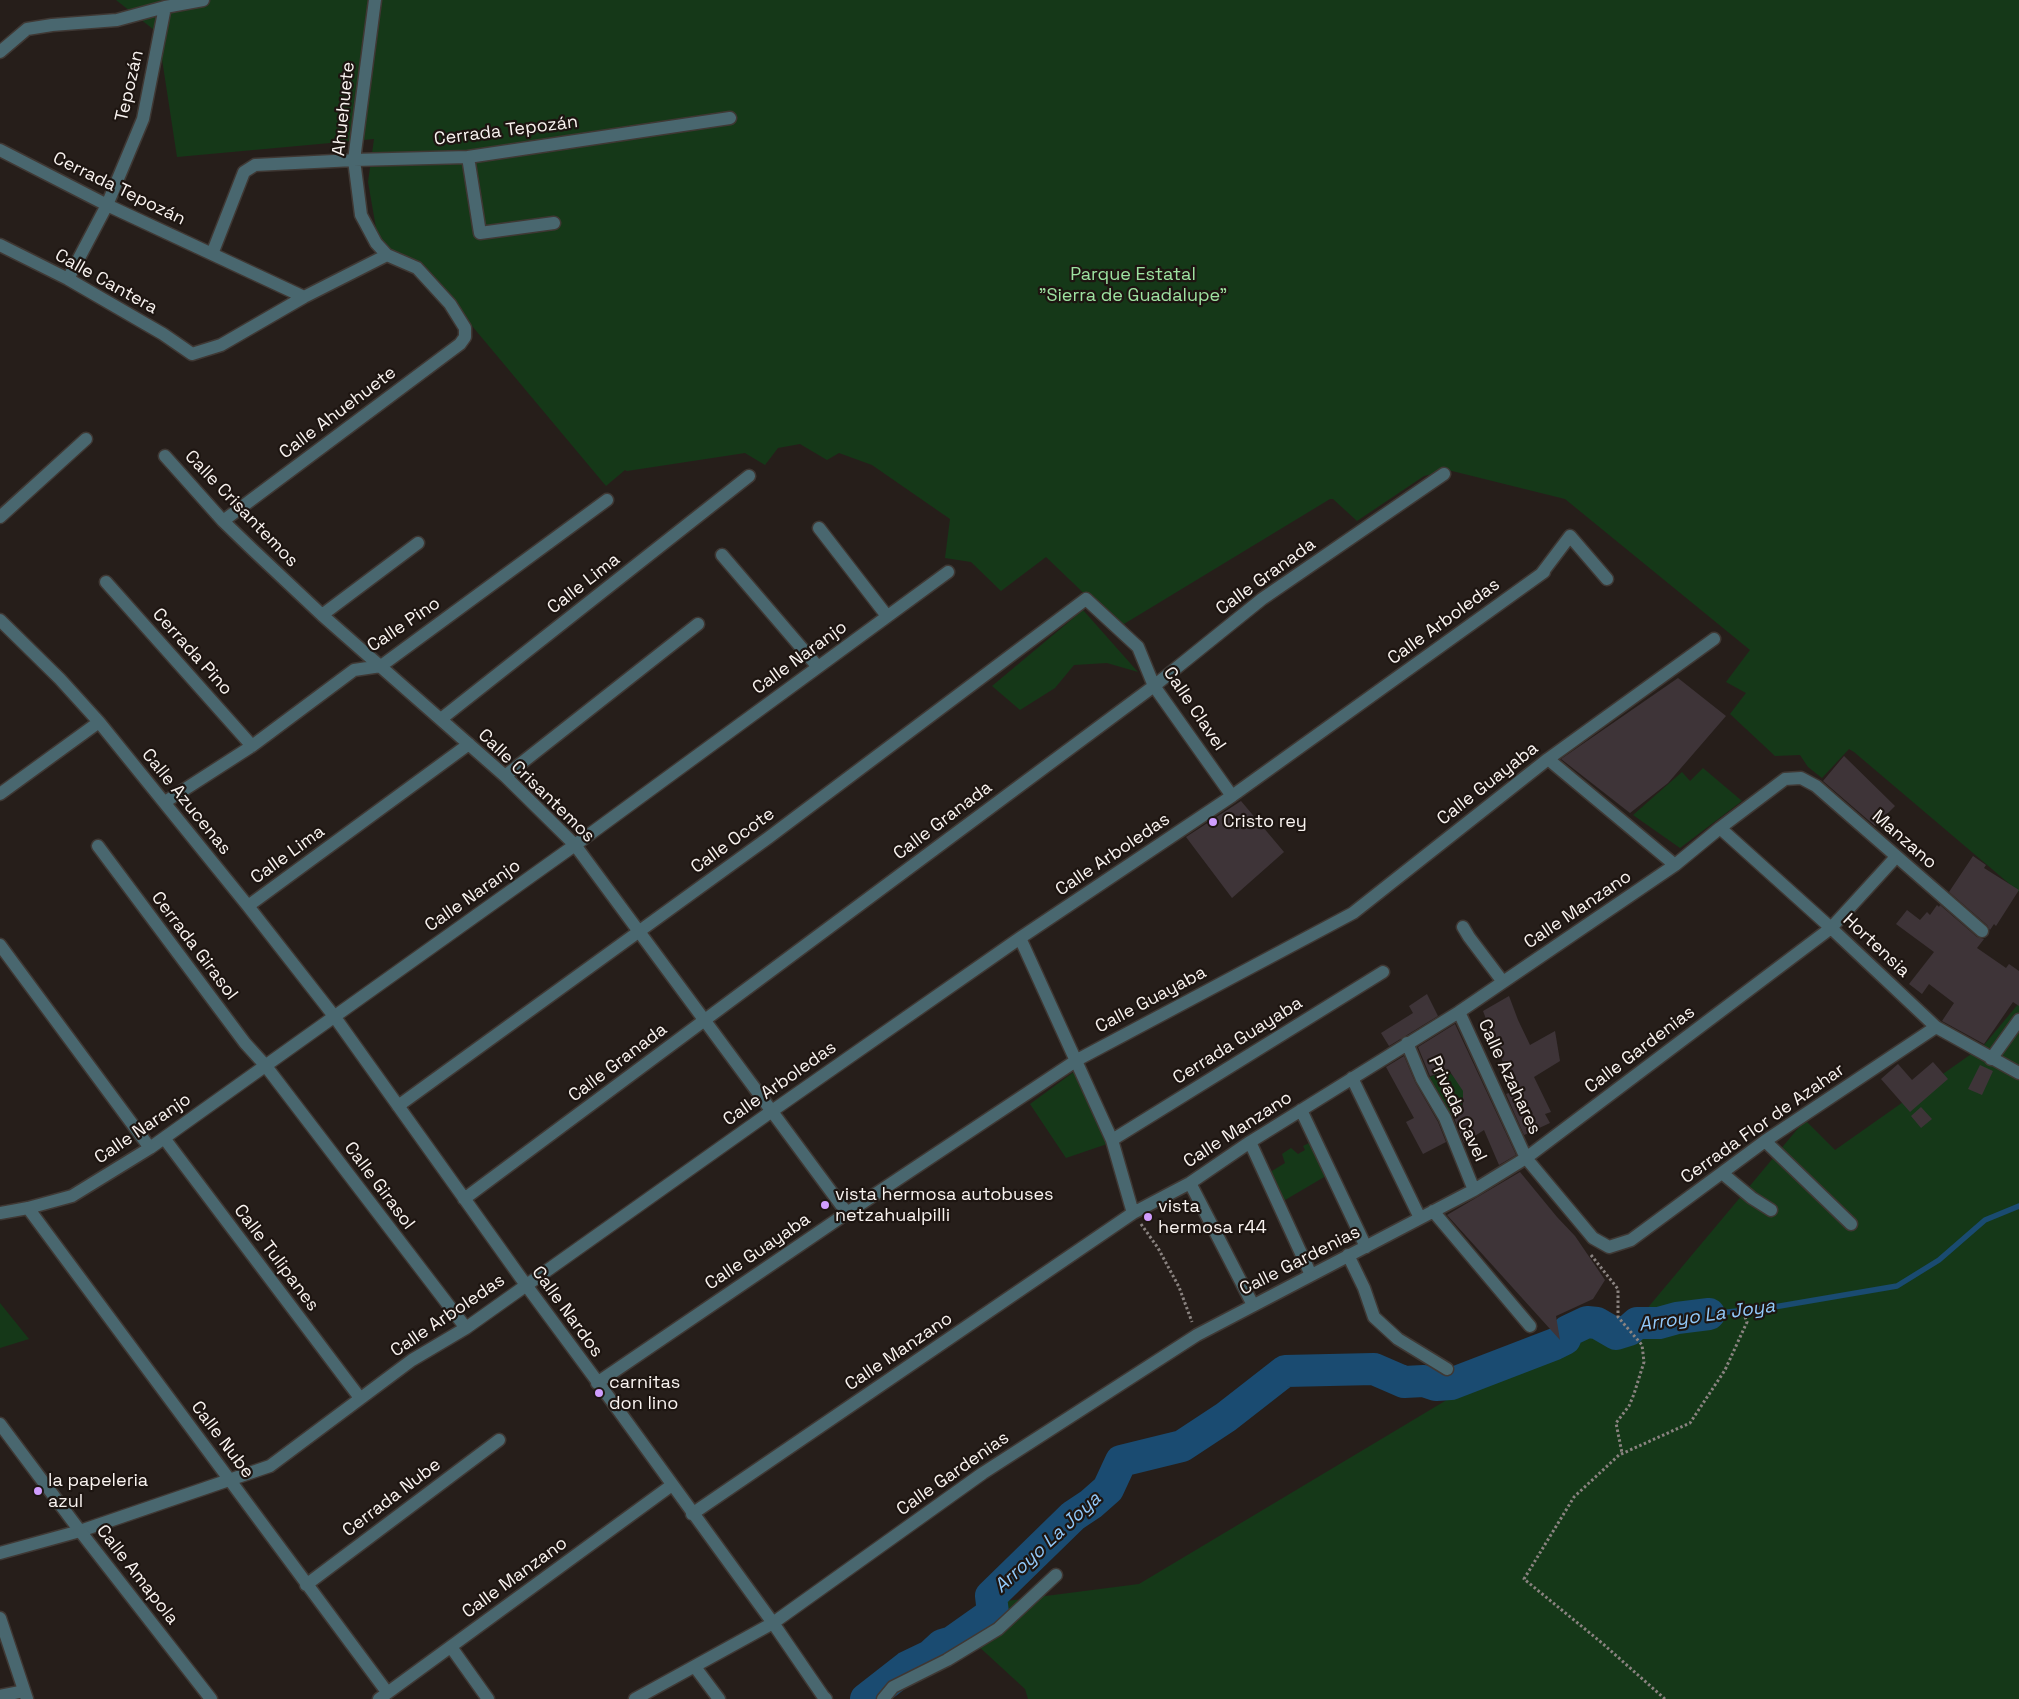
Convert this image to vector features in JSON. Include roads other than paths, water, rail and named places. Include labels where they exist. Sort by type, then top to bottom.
[{"type":"street","points":[[0,52],[27,29],[117,20],[165,7],[204,0]]},
{"type":"street","name":"Ahuehuete","points":[[375,0],[354,160],[361,215],[376,243],[387,255],[417,268],[450,304],[465,328]]},
{"type":"street","name":"Tepozán","points":[[68,279],[107,205],[143,119],[165,7]]},
{"type":"street","name":"Cerrada Tepozán","points":[[212,254],[244,172],[255,165],[468,157],[730,118]]},
{"type":"street","name":"Cerrada Tepozán","points":[[0,150],[107,205],[304,297]]},
{"type":"street","points":[[468,157],[480,233],[554,223]]},
{"type":"street","name":"Calle Cantera","points":[[0,244],[68,279],[163,334],[192,354],[222,345],[304,297]]},
{"type":"street","points":[[304,297],[387,255]]},
{"type":"street","name":"Calle Ahuehuete","points":[[224,521],[460,344],[465,337],[465,328]]},
{"type":"street","points":[[0,517],[86,439]]},
{"type":"street","name":"Calle Crisantemos","points":[[165,456],[224,521],[322,614],[505,776],[575,845],[706,1020],[846,1213]]},
{"type":"street","name":"Calle Granada","points":[[464,1199],[1154,686],[1262,599],[1444,474]]},
{"type":"street","name":"Calle Lima","points":[[440,719],[749,476]]},
{"type":"street","name":"Calle Pino","points":[[164,802],[252,746],[354,670],[381,666],[607,500]]},
{"type":"street","points":[[819,528],[887,616]]},
{"type":"street","name":"Calle Arboledas","points":[[0,1553],[80,1531],[270,1466],[412,1360],[466,1328],[1020,938],[1232,796],[1543,573],[1570,536],[1607,579]]},
{"type":"street","points":[[322,614],[418,543]]},
{"type":"street","points":[[722,555],[818,667]]},
{"type":"street","name":"Calle Naranjo","points":[[0,1213],[28,1208],[72,1196],[150,1148],[575,845],[948,572]]},
{"type":"street","name":"Cerrada Pino","points":[[106,582],[252,746]]},
{"type":"street","name":"Calle Clavel","points":[[1086,599],[1138,647],[1154,686],[1232,796]]},
{"type":"street","name":"Calle Ocote","points":[[398,1106],[768,838],[1086,599]]},
{"type":"street","name":"Calle Azucenas","points":[[0,620],[99,722],[248,906],[334,1016]]},
{"type":"street","points":[[505,776],[698,624]]},
{"type":"street","name":"Calle Guayaba","points":[[597,1383],[846,1213],[1077,1060],[1353,913],[1548,759],[1714,639]]},
{"type":"street","points":[[0,794],[99,722]]},
{"type":"street","name":"Calle Lima","points":[[248,906],[469,744]]},
{"type":"street","points":[[1548,759],[1675,865]]},
{"type":"street","name":"Calle Manzano","points":[[692,1514],[1133,1213],[1190,1183],[1250,1142],[1459,1012],[1675,865],[1785,779],[1802,778]]},
{"type":"street","name":"Manzano","points":[[1802,778],[1816,786],[1982,932]]},
{"type":"street","name":"Hortensia","points":[[1720,828],[1831,928],[1936,1027],[2019,1073]]},
{"type":"street","name":"Cerrada Girasol","points":[[98,846],[246,1043],[265,1065]]},
{"type":"street","name":"Calle Gardenias","points":[[635,1699],[773,1623],[983,1473],[1197,1335],[1474,1190],[1526,1158],[1831,928],[1896,857]]},
{"type":"street","points":[[1463,927],[1503,982]]},
{"type":"street","points":[[1020,938],[1112,1140],[1133,1213]]},
{"type":"street","points":[[0,945],[150,1148]]},
{"type":"street","name":"Cerrada Guayaba","points":[[1112,1140],[1383,972]]},
{"type":"street","name":"Calle Azahares","points":[[1459,1012],[1526,1158],[1593,1238],[1609,1247]]},
{"type":"street","name":"Calle Nardos","points":[[334,1016],[826,1699]]},
{"type":"street","points":[[1991,1059],[2019,1020]]},
{"type":"street","name":"Cerrada Flor de Azahar","points":[[1609,1247],[1631,1240],[1765,1141],[1936,1027]]},
{"type":"street","name":"Privada Cavel","points":[[1407,1043],[1422,1079],[1445,1118],[1474,1190]]},
{"type":"street","name":"Calle Girasol","points":[[265,1065],[466,1328]]},
{"type":"street","points":[[1352,1078],[1420,1218]]},
{"type":"street","points":[[1301,1110],[1366,1247]]},
{"type":"street","name":"Calle Tulipanes","points":[[164,1138],[360,1398]]},
{"type":"street","points":[[1765,1141],[1852,1224]]},
{"type":"street","points":[[1250,1142],[1311,1275]]},
{"type":"street","points":[[1722,1173],[1752,1198],[1771,1210]]},
{"type":"street","points":[[1190,1183],[1253,1305]]},
{"type":"street","name":"Calle Nube","points":[[28,1208],[230,1480],[383,1696]]},
{"type":"street","points":[[1433,1211],[1530,1326]]},
{"type":"street","points":[[1348,1255],[1364,1288],[1374,1317],[1398,1339],[1447,1369]]},
{"type":"street","name":"Calle Amapola","points":[[0,1424],[80,1531],[211,1699]]},
{"type":"street","name":"Cerrada Nube","points":[[306,1585],[499,1440]]},
{"type":"street","name":"Calle Manzano","points":[[383,1696],[672,1486]]},
{"type":"street","points":[[882,1699],[893,1687],[947,1660],[998,1629],[1056,1575]]},
{"type":"street","points":[[0,1618],[25,1695],[0,1696]]},
{"type":"street","points":[[451,1647],[488,1699]]},
{"type":"street","points":[[695,1667],[720,1699]]},
{"type":"waterway","name":"Arroyo La Joya","points":[[1709,1314],[1774,1307],[1897,1286],[1939,1260],[1985,1220],[2019,1206]]},
{"type":"waterway","name":"Arroyo La Joya","points":[[866,1699],[907,1667],[930,1656],[942,1645],[952,1642],[993,1613],[991,1596],[1073,1516],[1108,1489],[1121,1461],[1182,1446],[1226,1417],[1285,1371],[1374,1369],[1404,1382],[1424,1381],[1436,1385],[1451,1384],[1555,1344],[1565,1339],[1568,1331],[1587,1322],[1597,1323],[1616,1334],[1629,1330],[1637,1323],[1659,1323],[1677,1318],[1709,1314]]},
{"type":"place","name":"Cristo rey","points":[[1213,822]]},
{"type":"place","name":"vista hermosa autobuses netzahualpilli","points":[[825,1205]]},
{"type":"place","name":"vista hermosa r44","points":[[1148,1217]]},
{"type":"place","name":"carnitas don lino","points":[[599,1393]]},
{"type":"place","name":"la papeleria azul","points":[[38,1491]]},
{"type":"park label","name":"Parque Estatal \"Sierra de Guadalupe\"","points":[[1133,285]]}]
